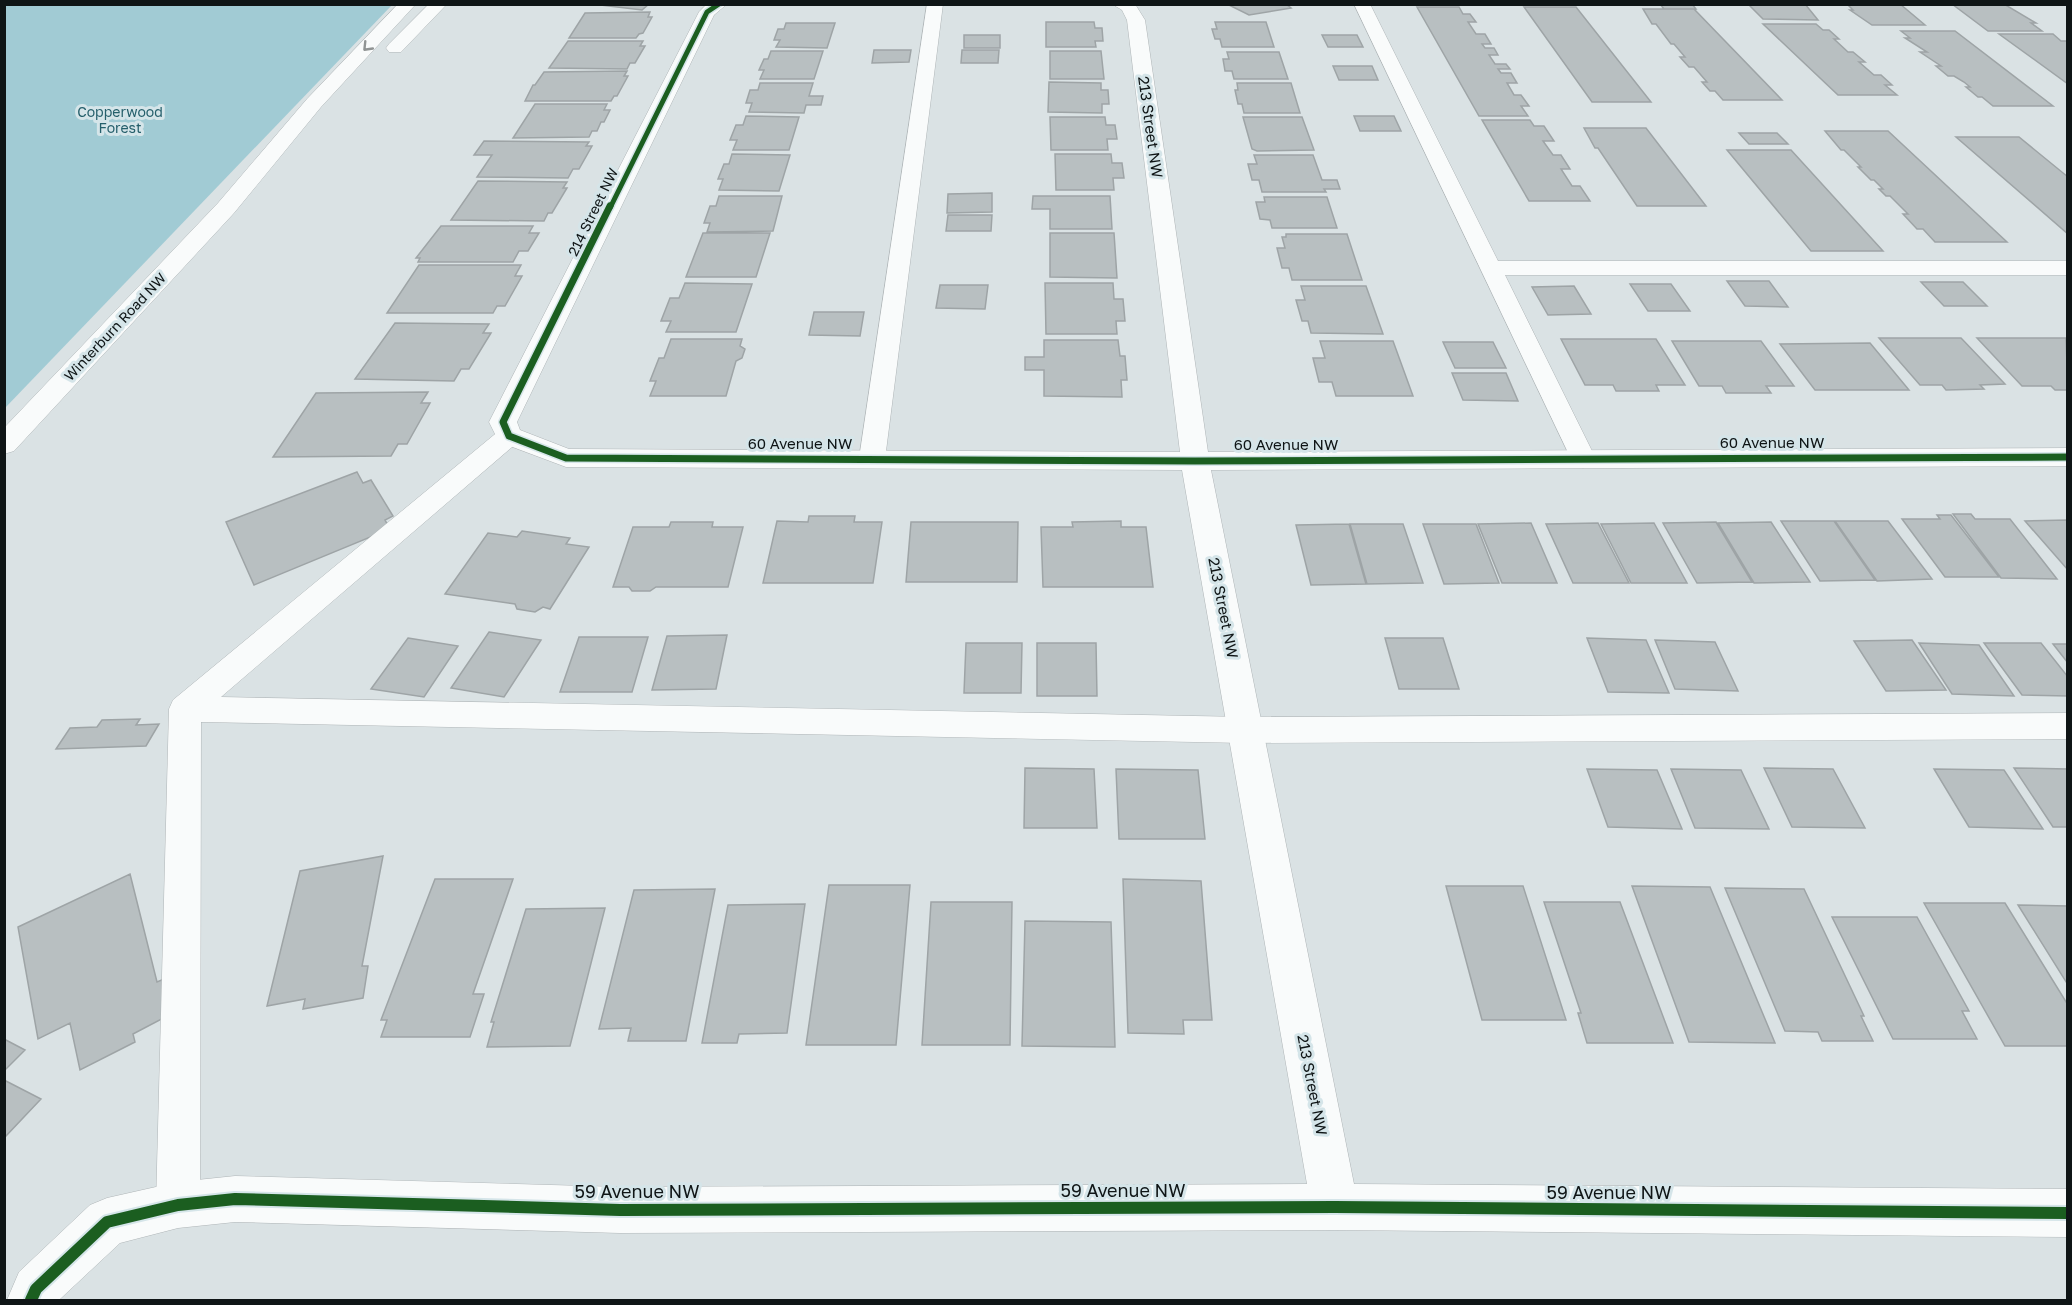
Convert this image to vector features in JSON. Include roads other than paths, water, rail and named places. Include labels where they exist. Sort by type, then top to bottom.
[{"type":"street","name":"Winterburn Road NW","points":[[4,445],[226,208],[314,103],[408,4]]},
{"type":"street","points":[[384,59],[439,4]]},
{"type":"street","name":"214 Street NW","points":[[509,436],[503,422],[707,12],[719,4]]},
{"type":"street","name":"213 Street NW","points":[[1128,5],[1136,20],[1195,460],[1335,1207]]},
{"type":"street","name":"Winterburn Road NW","points":[[226,208],[347,96]]},
{"type":"street","name":"60 Avenue NW","points":[[509,436],[566,458],[1195,460],[2067,457]]},
{"type":"street","name":"59 Avenue NW","points":[[178,1205],[235,1199],[620,1210],[1335,1207],[2067,1213]]},
{"type":"street","points":[[31,1300],[36,1289],[107,1222],[178,1205]]},
{"type":"lane","points":[[872,459],[935,4]]},
{"type":"lane","points":[[1362,4],[1583,459]]},
{"type":"lane","points":[[1492,268],[2067,268]]},
{"type":"lane","points":[[178,1205],[185,709],[509,436]]},
{"type":"lane","points":[[185,709],[1245,730],[2067,726]]},
{"type":"park label","name":"Copperwood Forest","points":[[120,120]]}]
